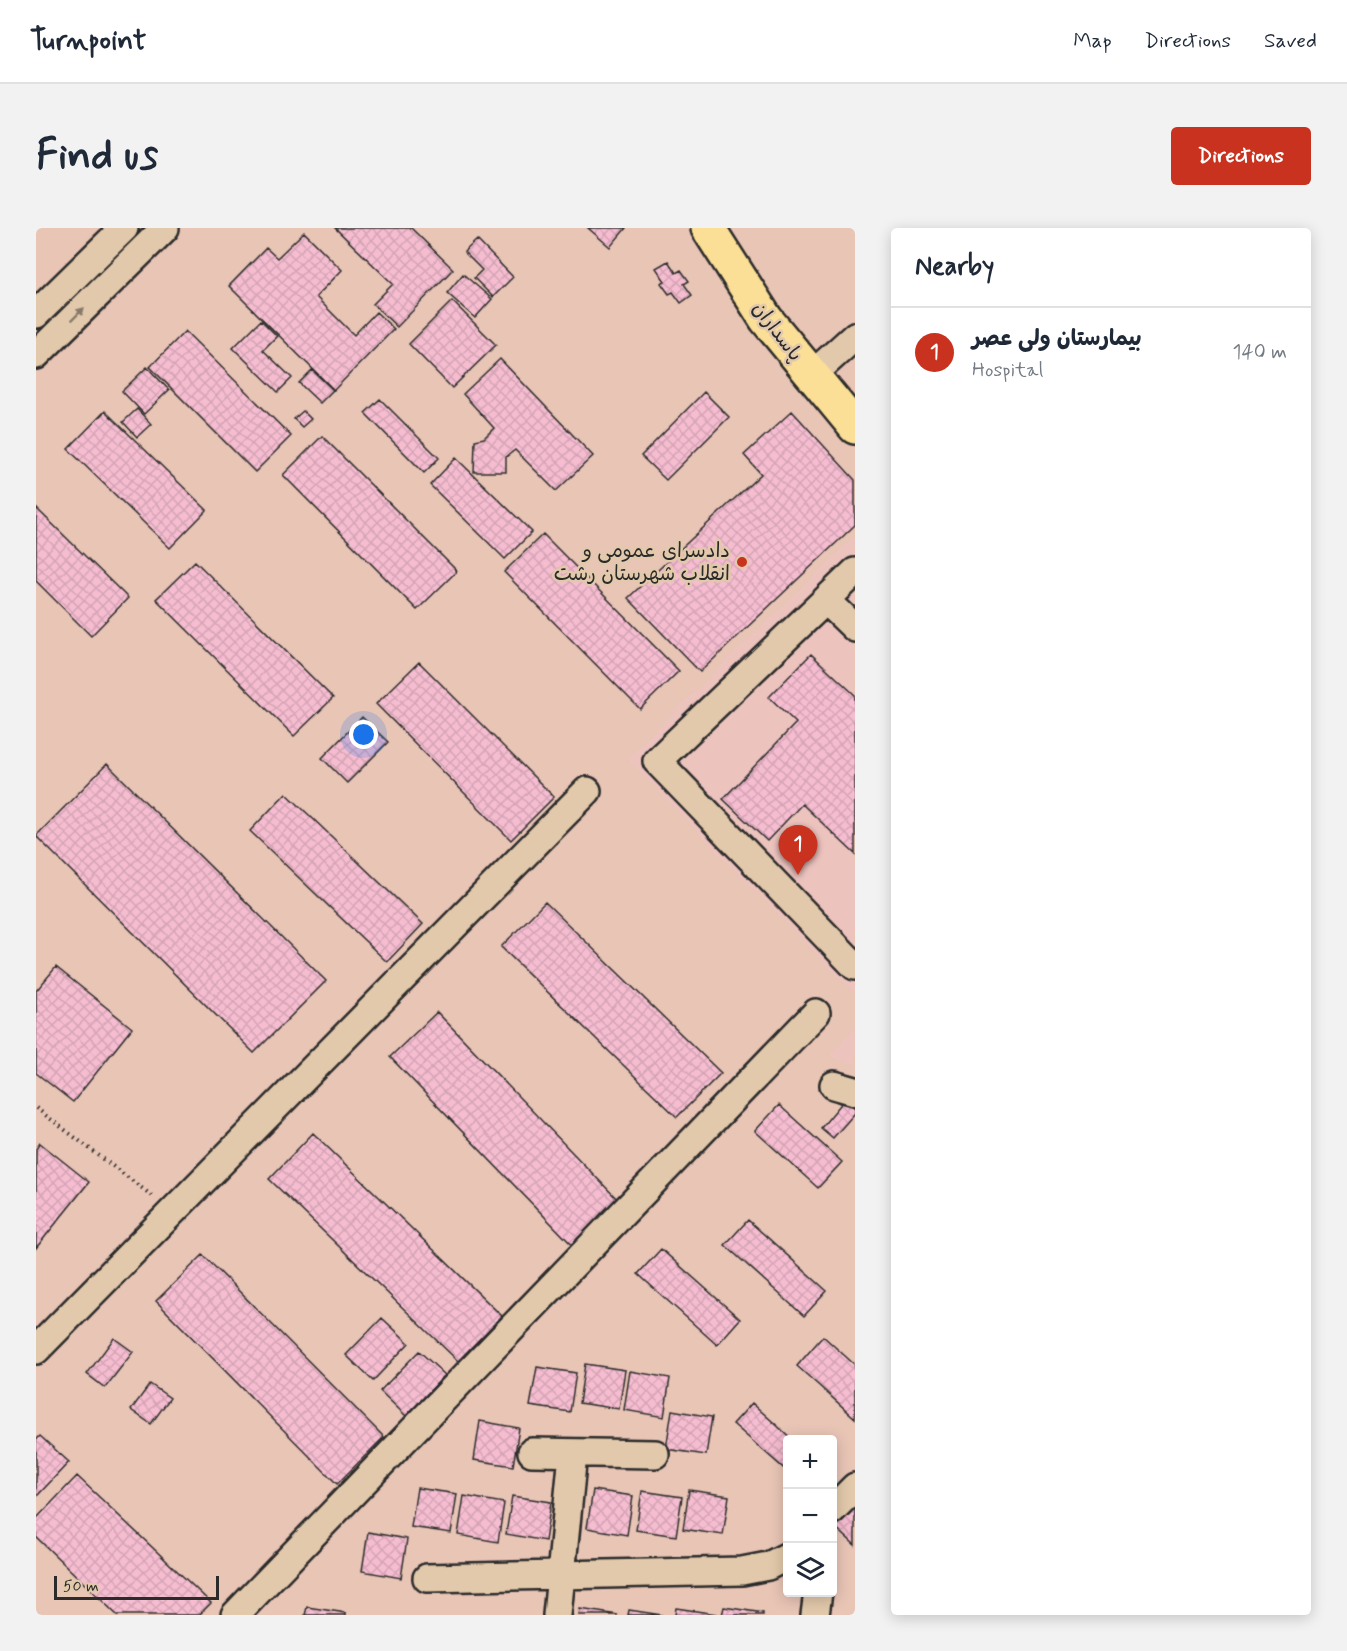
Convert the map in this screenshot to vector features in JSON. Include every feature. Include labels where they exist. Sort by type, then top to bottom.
[{"type":"main road","name":"پاسداران","points":[[708,228],[766,319],[855,427]]},
{"type":"street","points":[[36,314],[124,228]]},
{"type":"street","points":[[36,355],[165,228]]},
{"type":"street","points":[[812,375],[855,336]]},
{"type":"street","points":[[855,572],[657,760],[855,966]]},
{"type":"street","points":[[826,600],[855,628]]},
{"type":"street","points":[[36,1350],[587,791]]},
{"type":"street","points":[[235,1615],[816,1013]]},
{"type":"street","points":[[532,1452],[655,1454]]},
{"type":"street","points":[[557,1615],[573,1454]]},
{"type":"street","points":[[837,1505],[855,1486]]},
{"type":"street","points":[[427,1578],[742,1571],[768,1566],[783,1558]]},
{"type":"street","points":[[815,1615],[817,1597]]},
{"type":"path","points":[[36,1108],[172,1212]]},
{"type":"shaded area","points":[[855,536],[855,993],[627,758]]},
{"type":"shaded area","points":[[855,1028],[855,1065],[829,1056]]},
{"type":"building","points":[[335,228],[411,228],[453,269],[397,327],[373,304],[393,284]]},
{"type":"building","points":[[588,228],[626,228],[610,247]]},
{"type":"building","points":[[304,232],[342,270],[316,297],[354,335],[376,312],[394,329],[334,390],[229,286],[266,248],[277,258]]},
{"type":"building","points":[[477,240],[513,277],[493,297],[474,278],[482,270],[464,252]]},
{"type":"building","points":[[668,261],[676,273],[681,270],[689,281],[684,284],[692,295],[681,303],[673,292],[669,294],[661,283],[665,281],[656,268]]},
{"type":"building","points":[[463,274],[492,299],[475,318],[447,293]]},
{"type":"building","points":[[452,301],[496,345],[452,388],[409,344]]},
{"type":"building","points":[[261,320],[277,336],[263,350],[292,378],[278,392],[233,348]]},
{"type":"building","points":[[185,331],[291,436],[255,472],[150,367]]},
{"type":"building","points":[[500,359],[593,456],[556,491],[515,450],[506,457],[506,472],[474,472],[475,440],[484,438],[494,428],[463,394]]},
{"type":"building","points":[[147,367],[169,390],[144,414],[122,391]]},
{"type":"building","points":[[312,370],[333,390],[320,403],[299,383]]},
{"type":"building","points":[[704,392],[729,417],[666,480],[641,456]]},
{"type":"building","points":[[380,399],[439,458],[424,473],[365,413]]},
{"type":"building","points":[[137,409],[151,424],[137,437],[123,422]]},
{"type":"building","points":[[105,411],[207,510],[170,548],[68,449]]},
{"type":"building","points":[[303,411],[311,419],[302,427],[294,419]]},
{"type":"building","name":"دادسرای عمومی و انقلاب شهرستان رشت","points":[[792,411],[855,480],[855,525],[700,672],[628,598],[761,474],[744,455]]},
{"type":"building","points":[[322,436],[457,571],[417,610],[283,475]]},
{"type":"building","points":[[456,458],[532,532],[505,559],[430,485]]},
{"type":"building","points":[[36,508],[128,598],[91,636],[36,581]]},
{"type":"building","points":[[543,534],[679,671],[640,709],[504,572]]},
{"type":"building","points":[[195,561],[333,698],[294,736],[156,599]]},
{"type":"building","points":[[811,654],[855,695],[855,854],[802,804],[767,841],[723,799],[796,723],[769,697]]},
{"type":"building","points":[[419,662],[554,797],[511,840],[376,704]]},
{"type":"building","points":[[362,717],[388,742],[347,783],[322,758]]},
{"type":"building","points":[[107,764],[326,981],[254,1053],[36,836]]},
{"type":"building","points":[[286,793],[423,924],[387,962],[250,831]]},
{"type":"building","points":[[545,902],[721,1073],[677,1117],[501,947]]},
{"type":"building","points":[[56,967],[132,1028],[73,1102],[36,1073],[36,991]]},
{"type":"building","points":[[437,1012],[619,1201],[573,1246],[390,1057]]},
{"type":"building","points":[[845,1099],[855,1108],[855,1113],[833,1138],[821,1128]]},
{"type":"building","points":[[779,1105],[842,1162],[818,1188],[755,1131]]},
{"type":"building","points":[[313,1133],[502,1316],[458,1361],[269,1179]]},
{"type":"building","points":[[40,1143],[89,1182],[36,1248],[36,1149]]},
{"type":"building","points":[[748,1220],[827,1291],[804,1316],[725,1245]]},
{"type":"building","points":[[661,1249],[740,1319],[717,1345],[638,1274]]},
{"type":"building","points":[[203,1255],[384,1437],[337,1484],[156,1301]]},
{"type":"building","points":[[382,1318],[409,1343],[373,1381],[346,1355]]},
{"type":"building","points":[[823,1336],[855,1365],[855,1418],[797,1366]]},
{"type":"building","points":[[114,1338],[133,1352],[105,1388],[87,1374]]},
{"type":"building","points":[[419,1351],[445,1375],[406,1416],[380,1391]]},
{"type":"building","points":[[585,1364],[625,1370],[619,1409],[579,1403]]},
{"type":"building","points":[[537,1367],[576,1373],[570,1412],[530,1406]]},
{"type":"building","points":[[630,1371],[670,1378],[664,1417],[624,1410]]},
{"type":"building","points":[[150,1384],[170,1398],[151,1424],[131,1410]]},
{"type":"building","points":[[752,1403],[787,1435],[783,1435],[783,1468],[733,1424]]},
{"type":"building","points":[[672,1410],[712,1417],[706,1455],[666,1449]]},
{"type":"building","points":[[480,1421],[519,1428],[513,1466],[474,1460]]},
{"type":"building","points":[[40,1436],[69,1462],[36,1497],[36,1440]]},
{"type":"building","points":[[77,1476],[211,1603],[199,1615],[117,1615],[36,1537],[36,1519]]},
{"type":"building","points":[[417,1488],[457,1494],[451,1533],[411,1527]]},
{"type":"building","points":[[593,1490],[633,1496],[627,1535],[587,1528]]},
{"type":"building","points":[[689,1490],[729,1496],[723,1535],[683,1529]]},
{"type":"building","points":[[642,1491],[682,1497],[676,1536],[636,1530]]},
{"type":"building","points":[[855,1494],[855,1545],[837,1529],[837,1513]]},
{"type":"building","points":[[464,1496],[504,1503],[498,1542],[458,1535]]},
{"type":"building","points":[[512,1496],[551,1502],[545,1541],[506,1534]]},
{"type":"building","points":[[368,1532],[407,1539],[401,1578],[362,1571]]},
{"type":"building","points":[[307,1607],[346,1613],[346,1615],[305,1615]]},
{"type":"building","points":[[724,1607],[763,1613],[763,1615],[722,1615]]},
{"type":"building","points":[[676,1608],[716,1614],[716,1615],[675,1615]]},
{"type":"building","points":[[580,1609],[618,1615],[579,1615]]},
{"type":"building","points":[[629,1610],[662,1615],[628,1615]]},
{"type":"place","name":"دادسرای عمومی و انقلاب شهرستان رشت","points":[[742,562]]},
{"type":"place","name":"بیمارستان ولی عصر","points":[[798,875]]}]
